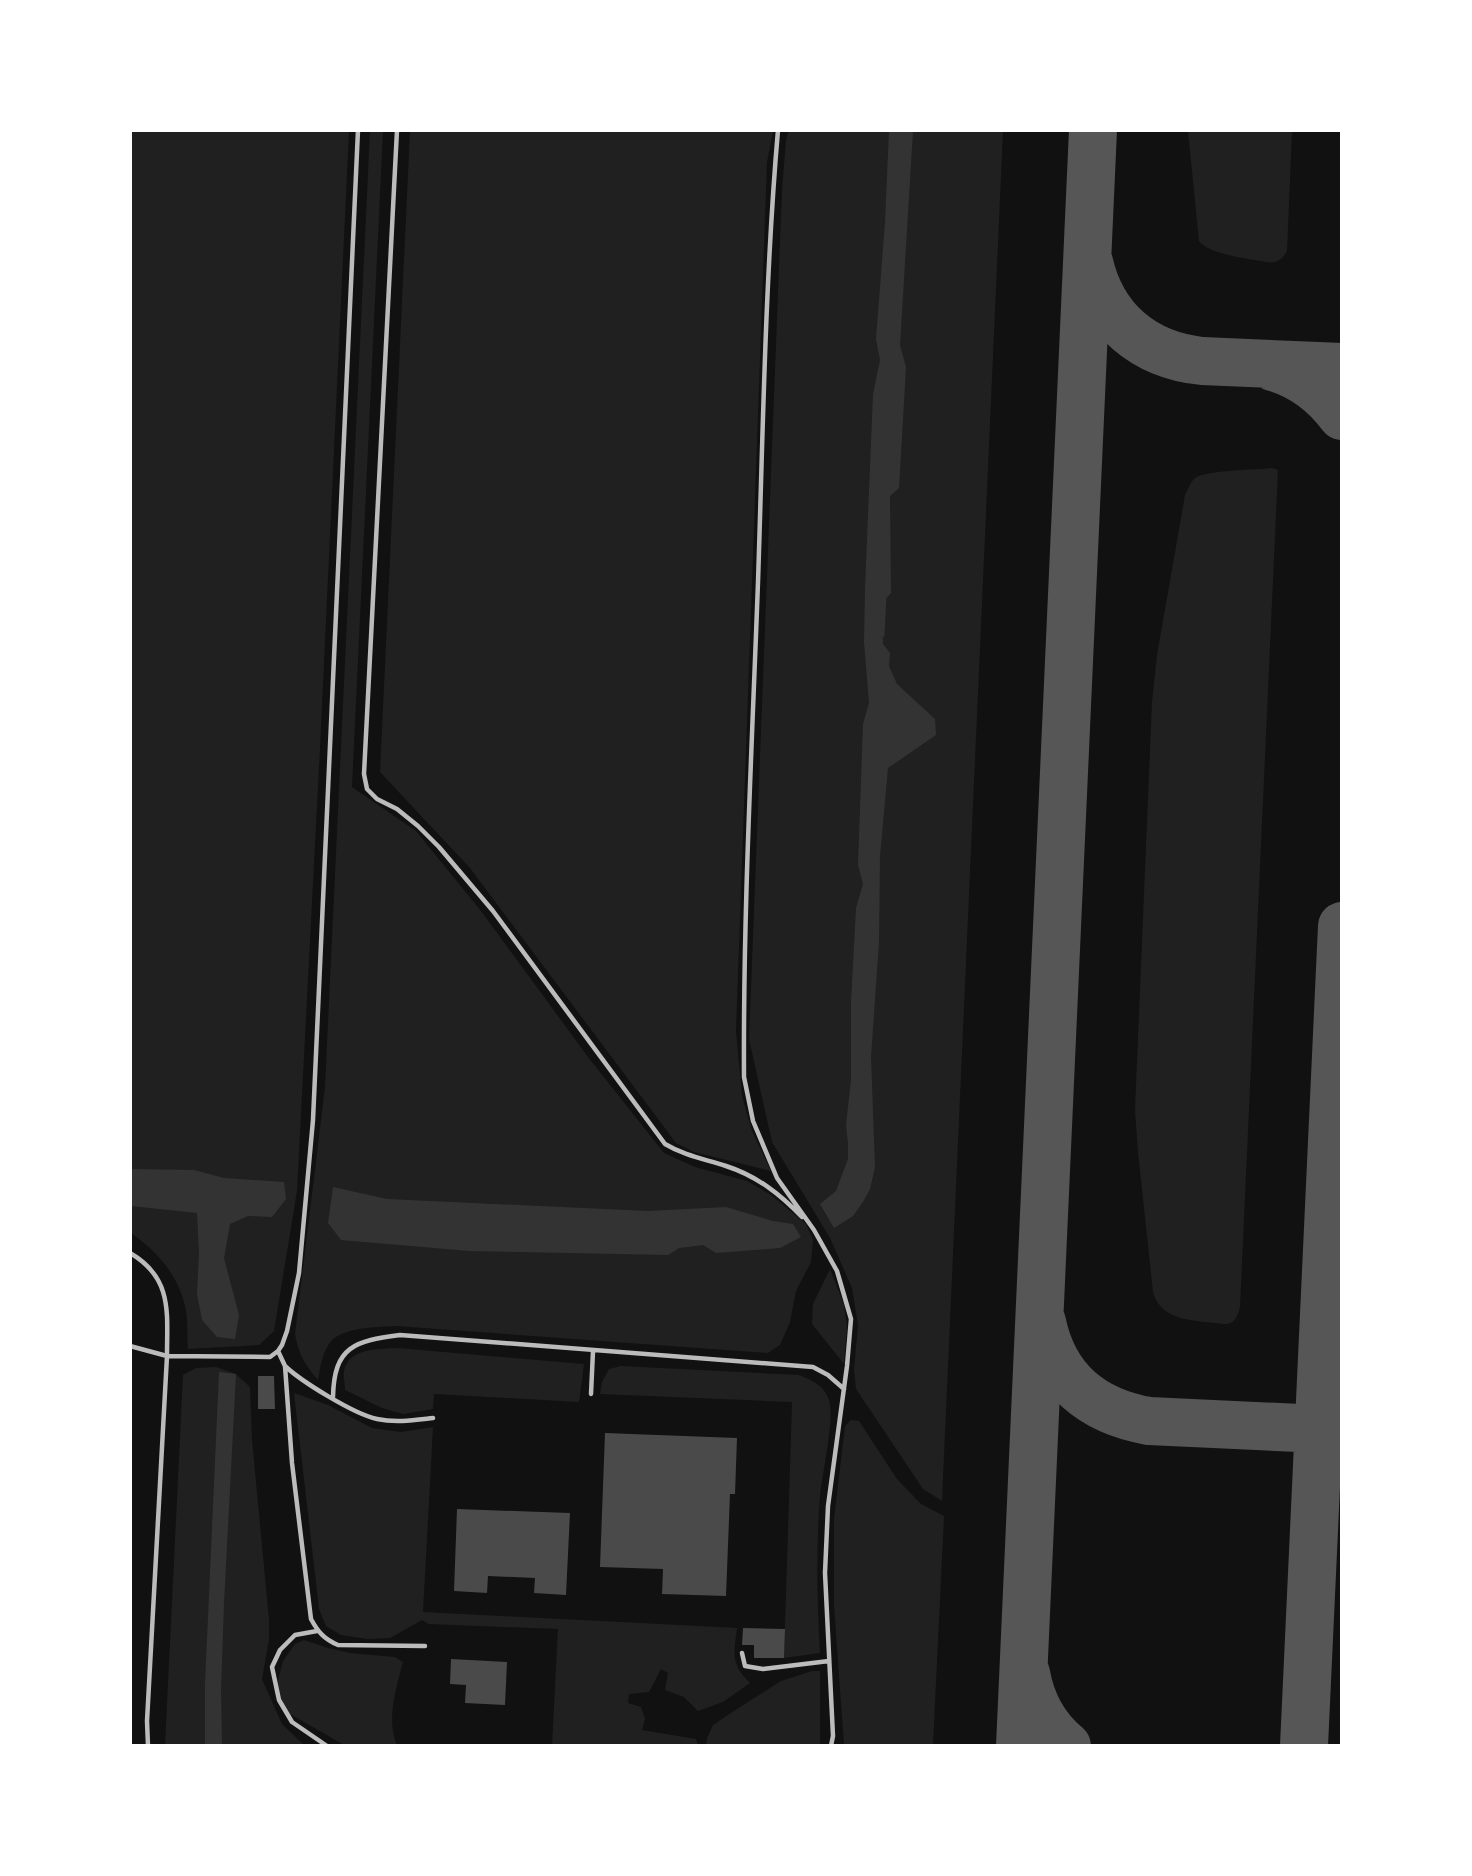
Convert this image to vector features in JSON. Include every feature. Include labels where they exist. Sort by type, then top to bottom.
[{"type":"lane","points":[[130,1346],[167,1356],[270,1357],[278,1351],[287,1331],[298,1273],[313,1120],[358,130]]},
{"type":"lane","points":[[397,130],[364,774],[367,789],[378,800],[397,809],[418,826],[460,871],[493,911],[665,1144],[678,1152],[728,1166],[761,1181],[789,1203],[814,1230]]},
{"type":"lane","points":[[778,130],[772,191],[751,760],[744,1077],[753,1121],[777,1178],[814,1230],[837,1271],[851,1319],[828,1506],[825,1573],[831,1746]]},
{"type":"lane","points":[[130,1252],[144,1261],[156,1275],[166,1300],[167,1356],[147,1721],[148,1746]]},
{"type":"lane","points":[[333,1397],[333,1382],[338,1362],[350,1348],[367,1340],[400,1335],[813,1367],[828,1375],[844,1389]]},
{"type":"lane","points":[[278,1351],[285,1366],[292,1463],[311,1619],[317,1631],[327,1640],[338,1645],[425,1646]]},
{"type":"lane","points":[[591,1394],[593,1351]]},
{"type":"lane","points":[[285,1366],[298,1378],[376,1419],[396,1422],[433,1418]]},
{"type":"lane","points":[[317,1631],[295,1635],[280,1650],[272,1667],[279,1700],[292,1722],[327,1746]]},
{"type":"lane","points":[[742,1653],[745,1666],[763,1669],[829,1661]]},
{"type":"shaded area","points":[[789,130],[1003,131],[942,1501],[923,1489],[856,1389],[854,1370],[858,1325],[852,1288],[830,1238],[772,1142],[749,1039],[782,190],[786,140]]},
{"type":"shaded area","points":[[131,131],[349,131],[297,1191],[274,1331],[259,1345],[188,1349],[186,1311],[179,1287],[159,1257],[131,1233]]},
{"type":"shaded area","points":[[370,131],[383,131],[352,787],[416,831],[481,911],[588,1057],[664,1153],[695,1167],[747,1181],[771,1195],[806,1224],[813,1240],[811,1262],[796,1291],[790,1322],[780,1345],[768,1353],[396,1326],[362,1328],[345,1332],[332,1340],[324,1354],[318,1380],[306,1364],[298,1347],[295,1334],[325,1087]]},
{"type":"shaded area","points":[[410,131],[773,131],[767,162],[736,1031],[742,1096],[752,1131],[771,1171],[694,1152],[676,1143],[470,868],[380,772]]},
{"type":"shaded area","points":[[889,131],[913,131],[900,345],[906,367],[899,488],[890,496],[891,593],[882,603],[883,644],[890,653],[889,666],[897,684],[935,719],[936,735],[888,768],[880,856],[879,942],[871,1057],[875,1167],[870,1189],[863,1202],[853,1216],[834,1228],[820,1204],[836,1191],[848,1159],[846,1125],[851,1080],[851,1002],[856,908],[863,884],[858,865],[863,724],[869,703],[864,642],[865,588],[873,394],[880,360],[876,339]]},
{"type":"shaded area","points":[[1188,131],[1292,131],[1287,251],[1281,259],[1270,262],[1230,255],[1204,246],[1199,241]]},
{"type":"shaded area","points":[[1272,468],[1278,470],[1240,1307],[1233,1322],[1223,1324],[1172,1315],[1157,1302],[1153,1292],[1135,1110],[1152,702],[1157,655],[1185,495],[1190,484],[1195,478],[1210,473]]},
{"type":"shaded area","points":[[131,1169],[194,1170],[224,1178],[284,1182],[286,1199],[272,1217],[248,1216],[230,1224],[224,1258],[239,1315],[235,1339],[217,1337],[202,1320],[197,1294],[199,1253],[197,1213],[131,1206]]},
{"type":"shaded area","points":[[333,1187],[387,1199],[648,1211],[726,1207],[773,1221],[793,1224],[801,1237],[780,1248],[716,1253],[703,1245],[679,1248],[668,1255],[469,1251],[341,1240],[328,1223]]},
{"type":"shaded area","points":[[830,1269],[844,1305],[847,1327],[844,1364],[812,1324],[813,1304]]},
{"type":"shaded area","points":[[398,1348],[584,1364],[579,1402],[434,1394],[433,1409],[403,1414],[382,1408],[345,1390],[344,1371],[352,1357],[374,1349]]},
{"type":"shaded area","points":[[621,1366],[799,1375],[824,1391],[829,1400],[830,1420],[819,1516],[817,1575],[820,1653],[784,1658],[792,1402],[600,1394],[602,1382],[609,1369]]},
{"type":"shaded area","points":[[216,1367],[236,1374],[250,1387],[252,1440],[269,1619],[269,1640],[262,1679],[282,1724],[304,1745],[165,1746],[183,1375],[196,1368]]},
{"type":"shaded area","points":[[219,1372],[236,1374],[224,1603],[222,1745],[205,1746],[205,1684]]},
{"type":"shaded area","points":[[294,1393],[328,1405],[372,1428],[401,1432],[433,1427],[423,1612],[737,1628],[736,1664],[750,1683],[723,1702],[698,1711],[684,1697],[665,1690],[668,1673],[661,1669],[649,1692],[629,1694],[628,1703],[641,1707],[645,1719],[642,1730],[696,1739],[698,1745],[552,1745],[558,1629],[429,1624],[422,1620],[390,1638],[367,1639],[341,1635],[326,1626],[319,1609]]},
{"type":"shaded area","points":[[851,1420],[859,1421],[897,1479],[921,1504],[944,1516],[933,1745],[844,1745],[834,1605],[834,1519],[845,1426]]},
{"type":"shaded area","points":[[304,1640],[350,1653],[395,1657],[403,1662],[392,1715],[392,1726],[397,1745],[344,1745],[285,1711],[276,1688],[283,1661],[295,1644]]},
{"type":"shaded area","points":[[812,1671],[820,1671],[820,1745],[706,1745],[713,1725],[781,1681]]},
{"type":"building","points":[[258,1376],[274,1376],[275,1409],[258,1409]]},
{"type":"building","points":[[605,1433],[737,1438],[735,1494],[730,1494],[726,1596],[662,1594],[663,1569],[600,1567]]},
{"type":"building","points":[[457,1509],[570,1513],[566,1595],[534,1593],[535,1578],[488,1576],[487,1593],[454,1591]]},
{"type":"building","points":[[743,1628],[785,1629],[784,1658],[754,1658],[754,1645],[742,1645]]},
{"type":"building","points":[[451,1659],[507,1662],[505,1705],[465,1703],[466,1685],[450,1684]]},
{"type":"waterway","points":[[882,635],[884,596]]},
{"type":"taxiway","points":[[1020,1746],[1093,130]]},
{"type":"taxiway","points":[[1089,262],[1095,283],[1115,317],[1144,342],[1162,351],[1202,361],[1342,367]]},
{"type":"taxiway","points":[[1273,367],[1284,370],[1312,386],[1328,399],[1342,416]]},
{"type":"taxiway","points":[[1304,1746],[1342,926]]},
{"type":"taxiway","points":[[1042,1322],[1056,1361],[1066,1376],[1093,1401],[1129,1416],[1149,1421],[1342,1430]]},
{"type":"taxiway","points":[[1026,1673],[1031,1694],[1045,1722],[1067,1746]]}]
